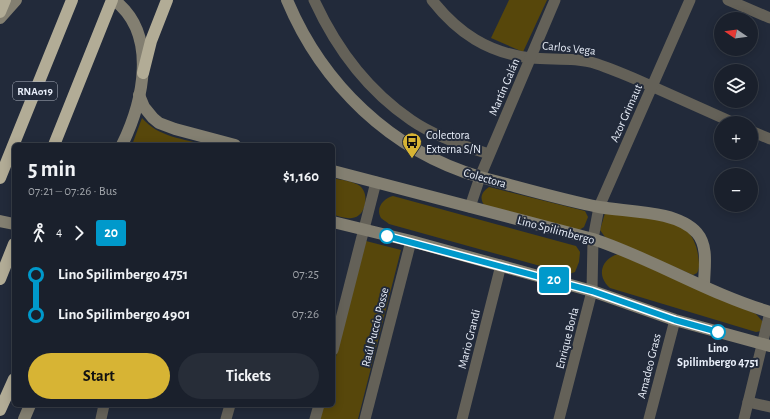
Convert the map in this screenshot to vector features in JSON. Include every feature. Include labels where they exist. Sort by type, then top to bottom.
[{"type":"highway","points":[[0,12],[5,0]]},
{"type":"highway","name":"RNA019","points":[[55,143],[113,0]]},
{"type":"highway","points":[[143,73],[151,41],[167,0]]},
{"type":"highway","name":"RNA019","points":[[14,143],[71,2]]},
{"type":"highway","name":"RNA019","points":[[0,178],[12,148]]},
{"type":"highway","points":[[0,279],[12,249]]},
{"type":"highway","points":[[0,410],[12,383]]},
{"type":"main road","points":[[0,18],[16,0]]},
{"type":"main road","points":[[113,0],[128,14],[137,31],[142,51],[143,73],[139,95],[123,143]]},
{"type":"main road","name":"Colectora","points":[[287,0],[306,39],[338,85],[362,110],[389,132],[416,150],[465,173],[599,207],[648,213],[676,219],[686,224],[697,233],[703,242],[705,251],[704,286]]},
{"type":"main road","points":[[139,95],[144,107],[159,123],[175,130],[227,143]]},
{"type":"main road","name":"Lino Spilimbergo","points":[[335,172],[593,239],[620,248],[704,286],[770,312]]},
{"type":"main road","points":[[0,221],[12,224]]},
{"type":"main road","points":[[335,223],[501,265],[592,291],[675,320],[766,345]]},
{"type":"main road","points":[[24,419],[29,407]]},
{"type":"street","points":[[314,0],[322,17],[348,59],[369,84],[388,102],[412,121],[437,134],[489,154]]},
{"type":"street","name":"Carlos Vega","points":[[432,0],[442,13],[460,30],[475,40],[498,51],[531,58],[564,58],[596,63],[718,116]]},
{"type":"street","name":"Martín Galán","points":[[470,207],[489,154],[555,0]]},
{"type":"street","name":"Azor Grimaut","points":[[593,239],[599,207],[690,0]]},
{"type":"street","points":[[728,0],[770,18]]},
{"type":"street","points":[[758,133],[770,139]]},
{"type":"street","points":[[335,342],[376,182]]},
{"type":"street","name":"Enrique Borla","points":[[559,419],[592,291],[593,239]]},
{"type":"street","name":"Raúl Puccio Posse","points":[[365,419],[411,241]]},
{"type":"street","name":"Mario Grandi","points":[[462,419],[501,265]]},
{"type":"street","points":[[744,419],[766,345],[770,312]]},
{"type":"street","name":"Amadeo Grass","points":[[649,419],[675,320]]},
{"type":"street","points":[[748,402],[770,407]]},
{"type":"street","points":[[101,419],[104,407]]},
{"type":"street","points":[[226,419],[229,407]]},
{"type":"street","points":[[315,419],[318,407]]},
{"type":"shaded area","points":[[509,0],[547,0],[523,52],[491,38]]},
{"type":"shaded area","points":[[142,118],[148,124],[164,133],[198,143],[133,143]]},
{"type":"shaded area","points":[[335,178],[360,186],[365,194],[365,205],[361,214],[357,217],[347,218],[335,215]]},
{"type":"shaded area","points":[[489,187],[585,211],[588,217],[584,227],[579,230],[484,205],[482,195]]},
{"type":"shaded area","points":[[393,196],[576,246],[580,252],[579,262],[575,272],[569,274],[389,224],[381,218],[379,211],[381,204],[386,199]]},
{"type":"shaded area","points":[[605,213],[649,218],[673,224],[682,228],[691,235],[696,247],[699,264],[697,273],[693,275],[605,237],[600,230]]},
{"type":"shaded area","points":[[366,241],[401,250],[358,419],[320,419],[323,407],[335,407],[335,360]]},
{"type":"shaded area","points":[[618,254],[756,314],[763,322],[761,331],[756,332],[610,288],[603,278],[602,268],[612,256]]},
{"type":"bus line","name":"20","points":[[387,236],[501,265],[592,291],[675,320],[718,332]]},
{"type":"place","name":"Colectora Externa S/N","points":[[412,159]]},
{"type":"place","name":"Lino Spilimbergo 4751","points":[[718,332]]}]
